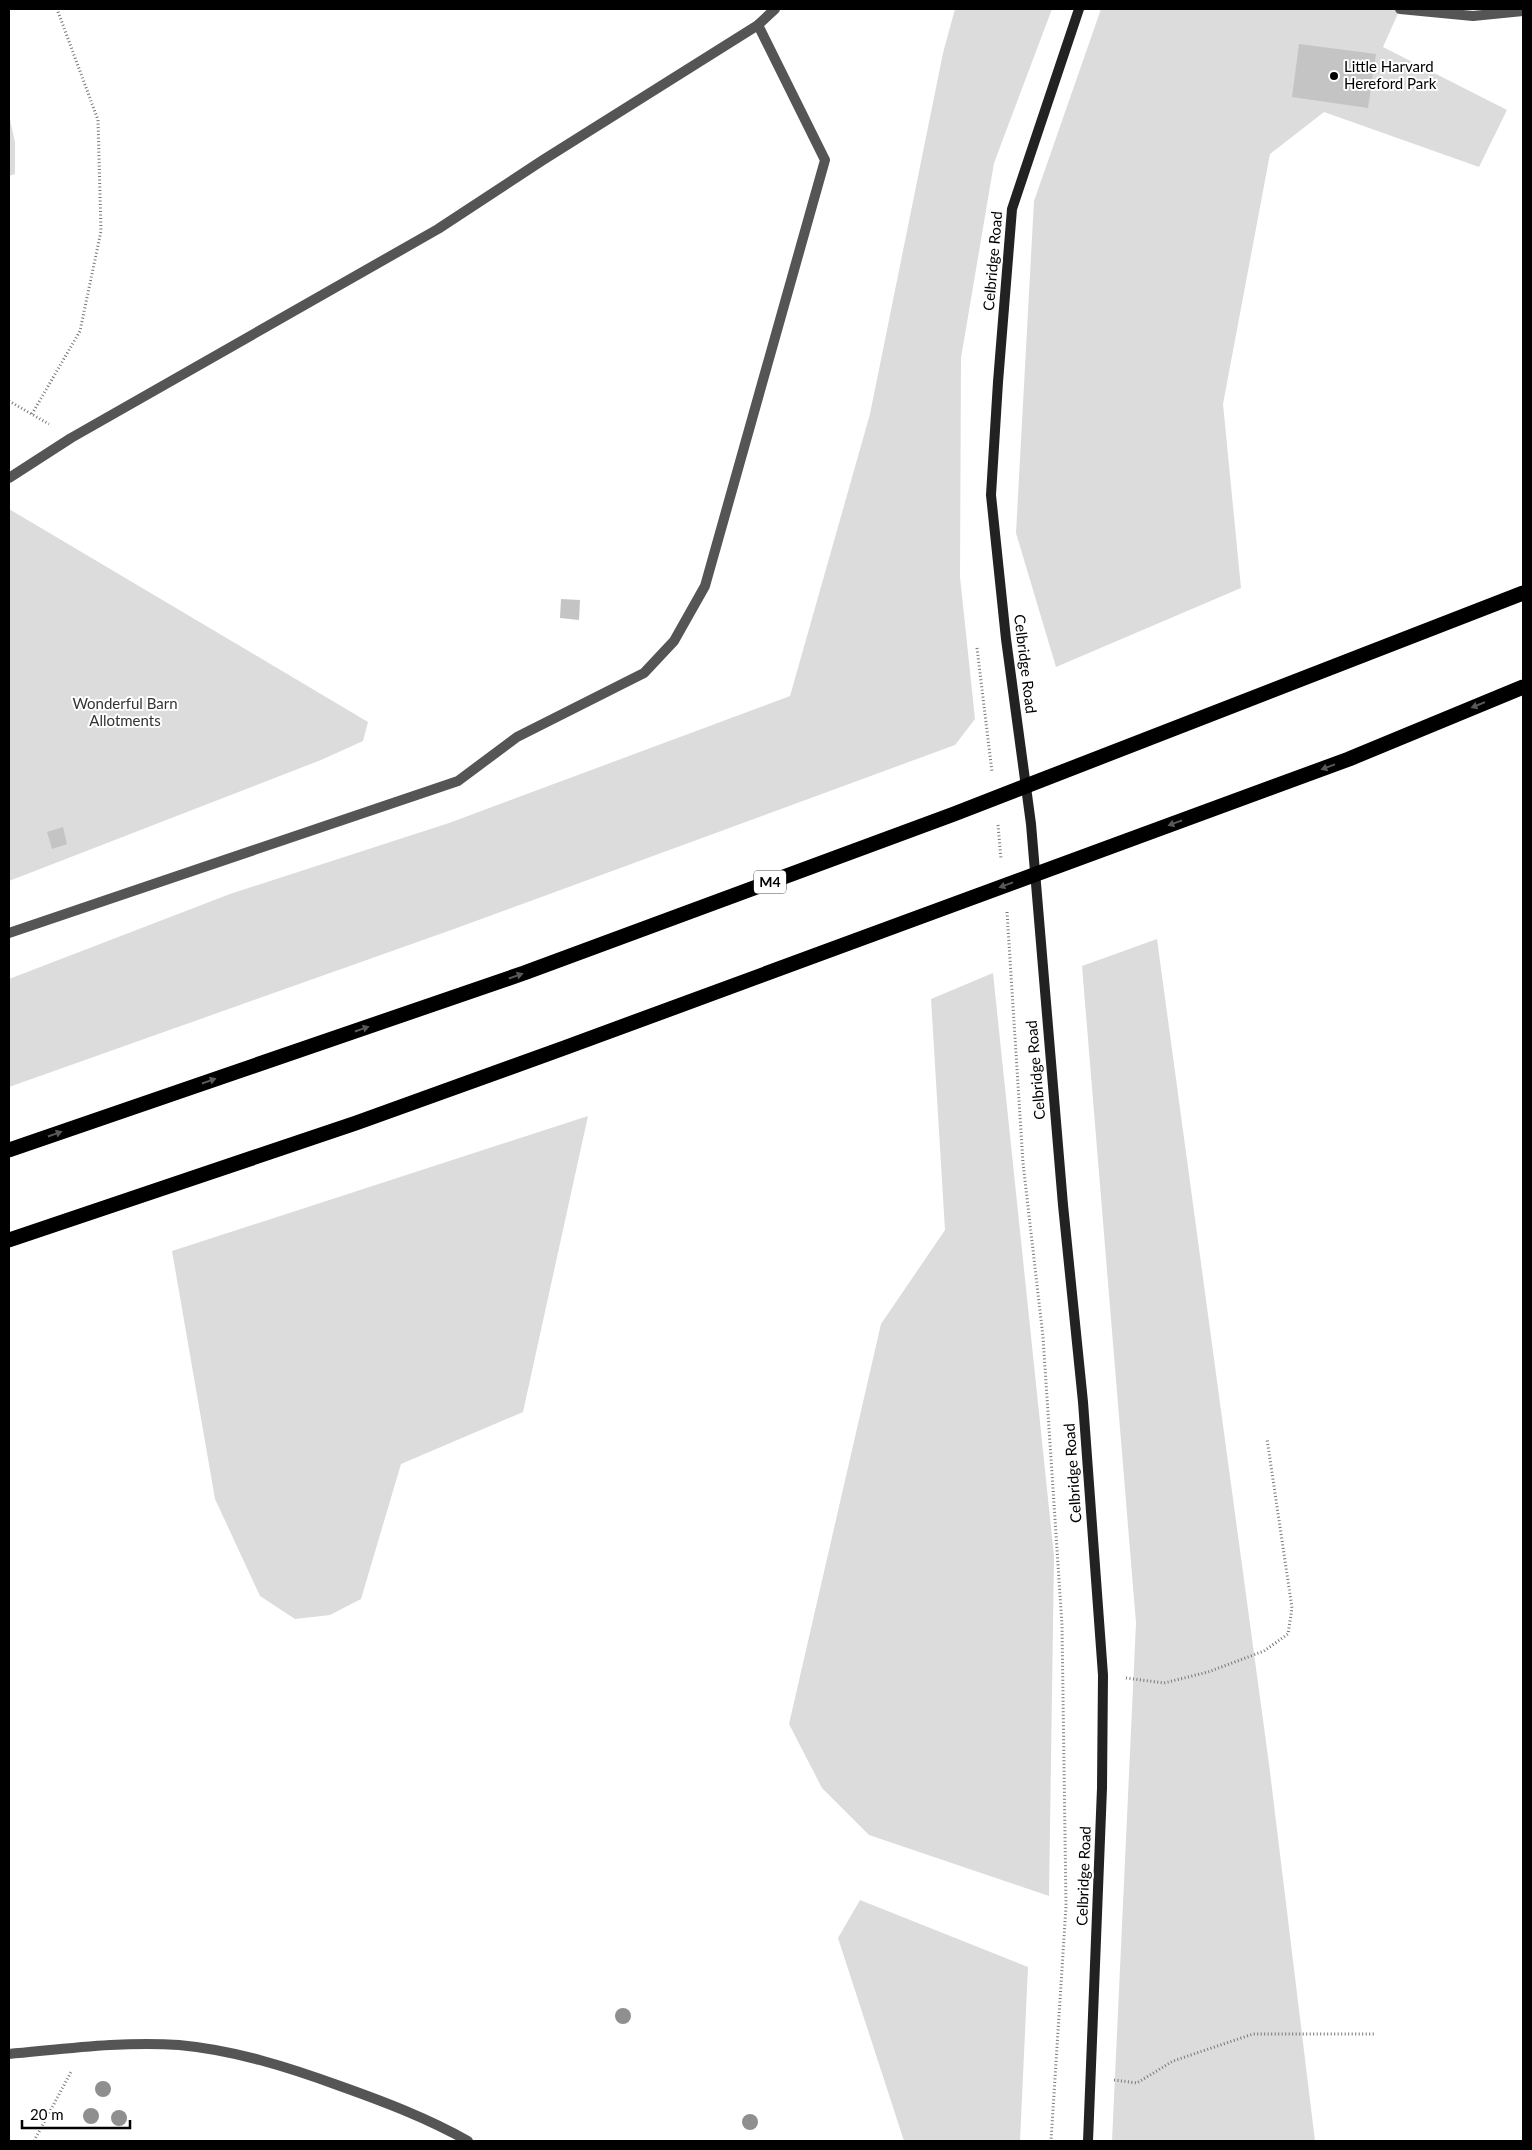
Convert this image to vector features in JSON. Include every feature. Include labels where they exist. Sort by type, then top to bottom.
[{"type":"highway","name":"M4","points":[[9,1150],[524,973],[995,798],[1523,593]]},
{"type":"highway","points":[[9,1240],[356,1123],[1350,758],[1523,687]]},
{"type":"main road","name":"Celbridge Road","points":[[1079,9],[1012,209],[998,382],[992,494],[1006,639],[1031,824],[1062,1205],[1083,1402],[1103,1675],[1102,1788],[1088,2141]]},
{"type":"street","points":[[9,478],[71,438],[438,229],[551,155],[758,25],[775,9]]},
{"type":"street","points":[[1400,9],[1473,16],[1523,11]]},
{"type":"street","points":[[9,932],[458,781],[517,737],[644,673],[674,641],[706,586],[825,160],[758,25]]},
{"type":"street","points":[[9,2054],[70,2047],[179,2045],[241,2055],[296,2070],[406,2109],[468,2141]]},
{"type":"path","points":[[32,414],[80,331],[101,231],[98,120],[57,9]]},
{"type":"path","points":[[9,401],[71,438]]},
{"type":"path","points":[[977,648],[1004,886],[1023,1163],[1043,1337],[1051,1437],[1062,1625],[1066,1906],[1051,2141]]},
{"type":"path","points":[[1103,1675],[1164,1683],[1208,1672],[1264,1651],[1288,1634],[1292,1608],[1268,1439]]},
{"type":"path","points":[[1091,2077],[1137,2083],[1173,2061],[1253,2034],[1374,2034]]},
{"type":"path","points":[[34,2141],[72,2069],[70,2047]]},
{"type":"green space","points":[[955,9],[1052,9],[994,163],[961,358],[960,577],[975,719],[955,745],[454,929],[9,1087],[9,979],[230,894],[449,823],[790,696],[870,414],[943,53]]},
{"type":"green space","points":[[1101,9],[1400,9],[1383,47],[1507,110],[1479,167],[1324,112],[1270,154],[1223,404],[1241,588],[1056,667],[1016,533],[1034,201]]},
{"type":"green space","points":[[9,115],[15,142],[15,174],[9,176]]},
{"type":"green space","name":"Wonderful Barn Allotments","points":[[9,509],[368,722],[363,741],[321,760],[9,881]]},
{"type":"green space","points":[[1157,939],[1269,1764],[1315,2141],[1112,2141],[1136,1623],[1082,966]]},
{"type":"green space","points":[[993,973],[1054,1556],[1049,1896],[869,1835],[822,1788],[789,1724],[881,1324],[945,1230],[931,999]]},
{"type":"green space","points":[[588,1116],[523,1412],[401,1464],[361,1599],[330,1615],[295,1619],[260,1596],[215,1499],[172,1251]]},
{"type":"green space","points":[[860,1900],[1028,1967],[1020,2141],[904,2141],[838,1938]]},
{"type":"building","name":"Little Harvard Hereford Park","points":[[1299,44],[1376,54],[1368,108],[1292,97]]},
{"type":"building","points":[[561,599],[580,600],[579,620],[560,618]]},
{"type":"building","points":[[63,827],[67,844],[52,849],[47,832]]},
{"type":"place","name":"Little Harvard Hereford Park","points":[[1334,76]]}]
